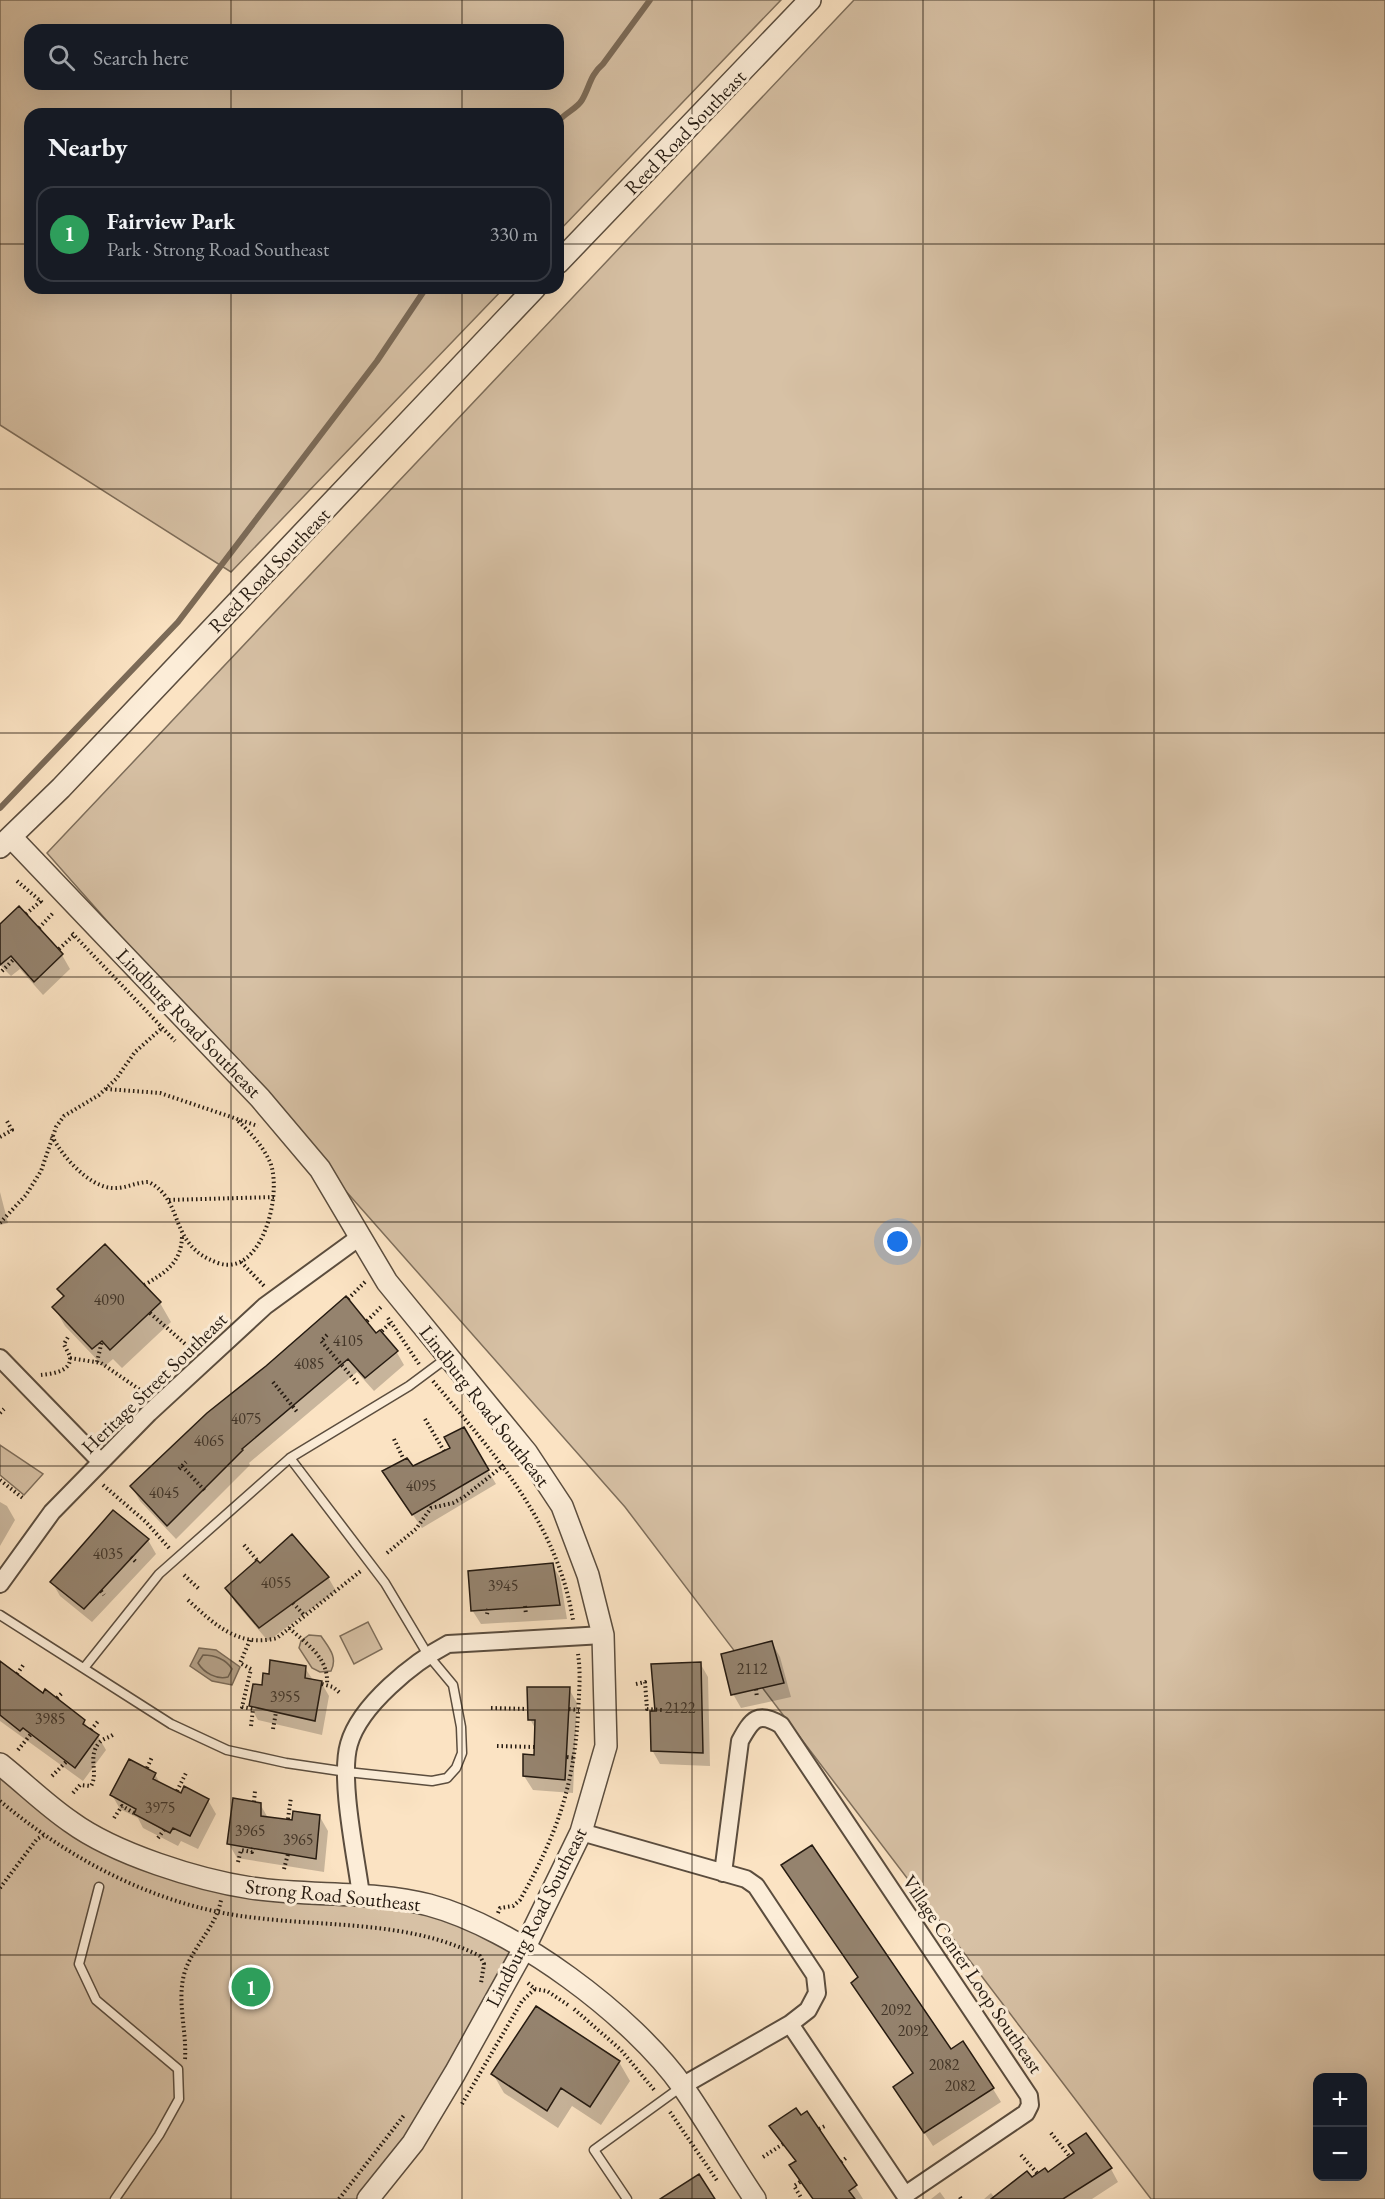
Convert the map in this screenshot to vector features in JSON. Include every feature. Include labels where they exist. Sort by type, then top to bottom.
[{"type":"street","name":"Reed Road Southeast","points":[[564,257],[810,0]]},
{"type":"street","name":"Reed Road Southeast","points":[[5,842],[61,788],[529,294]]},
{"type":"street","name":"Lindburg Road Southeast","points":[[5,842],[260,1098],[320,1169],[387,1282],[527,1453],[562,1506],[588,1575],[603,1635],[606,1746],[581,1832],[525,1947],[413,2143],[368,2199]]},
{"type":"street","name":"Heritage Street Southeast","points":[[0,1584],[52,1512],[158,1404],[276,1299],[361,1236]]},
{"type":"street","points":[[0,1358],[101,1462]]},
{"type":"street","points":[[361,1895],[346,1788],[349,1744],[362,1716],[429,1655],[448,1644],[603,1635]]},
{"type":"street","name":"Village Center Loop Southeast","points":[[723,1872],[740,1741],[748,1726],[758,1718],[767,1717],[782,1725],[1029,2096],[1030,2105],[1026,2113],[905,2195],[789,2024]]},
{"type":"street","name":"Strong Road Southeast","points":[[0,1764],[71,1823],[110,1844],[177,1870],[251,1888],[361,1895],[429,1905],[475,1922],[525,1947],[613,2013],[682,2086],[755,2199]]},
{"type":"street","points":[[581,1832],[746,1879],[756,1886],[815,1975],[817,1993],[808,2010],[789,2024],[682,2086]]},
{"type":"lane","points":[[84,1668],[159,1574],[290,1458],[448,1358]]},
{"type":"lane","points":[[0,1615],[171,1724],[227,1750],[286,1763],[347,1772],[432,1780],[447,1778],[456,1768],[462,1753],[461,1727],[453,1685],[429,1655],[385,1583],[290,1458]]},
{"type":"lane","points":[[99,1887],[79,1964],[96,2000],[178,2069],[179,2099],[159,2135],[115,2199]]},
{"type":"lane","points":[[627,2199],[594,2150],[682,2086]]},
{"type":"path","points":[[26,914],[41,901]]},
{"type":"path","points":[[39,928],[53,914]]},
{"type":"path","points":[[59,949],[74,935]]},
{"type":"path","points":[[2,971],[14,959]]},
{"type":"path","points":[[0,1223],[26,1196],[41,1171],[51,1136],[64,1116],[105,1089],[116,1079],[135,1052],[162,1028]]},
{"type":"path","points":[[105,1089],[160,1093],[267,1130]]},
{"type":"path","points":[[51,1136],[66,1157],[99,1185],[126,1187],[149,1182],[170,1200],[182,1235],[205,1257],[231,1265],[241,1262],[260,1242],[266,1229],[276,1185],[270,1162],[250,1132],[236,1119]]},
{"type":"path","points":[[0,1137],[12,1130],[7,1121]]},
{"type":"path","points":[[170,1200],[274,1197]]},
{"type":"path","points":[[144,1284],[168,1271],[175,1263],[182,1235]]},
{"type":"path","points":[[241,1262],[276,1299]]},
{"type":"path","points":[[362,1275],[371,1290]]},
{"type":"path","points":[[348,1299],[366,1281]]},
{"type":"path","points":[[376,1299],[410,1353],[519,1486],[551,1544],[572,1613],[580,1669],[579,1710],[575,1758],[567,1799],[535,1873],[520,1900],[513,1906],[500,1908]]},
{"type":"path","points":[[367,1321],[381,1307]]},
{"type":"path","points":[[150,1312],[206,1361]]},
{"type":"path","points":[[382,1331],[391,1322]]},
{"type":"path","points":[[327,1335],[321,1341],[358,1384]]},
{"type":"path","points":[[68,1337],[64,1344],[70,1358]]},
{"type":"path","points":[[97,1362],[102,1341]]},
{"type":"path","points":[[70,1358],[97,1362],[116,1371],[158,1404]]},
{"type":"path","points":[[14,1372],[51,1374],[62,1370],[70,1358]]},
{"type":"path","points":[[273,1382],[298,1413]]},
{"type":"path","points":[[425,1419],[444,1451]]},
{"type":"path","points":[[394,1439],[404,1460]]},
{"type":"path","points":[[186,1462],[180,1467],[206,1492]]},
{"type":"path","points":[[387,1553],[416,1529],[431,1508],[464,1497],[504,1465]]},
{"type":"path","points":[[0,1480],[24,1498]]},
{"type":"path","points":[[98,1480],[175,1552]]},
{"type":"path","points":[[244,1545],[257,1560]]},
{"type":"path","points":[[131,1557],[136,1562]]},
{"type":"path","points":[[188,1600],[228,1634],[262,1642],[277,1638],[364,1568]]},
{"type":"path","points":[[184,1575],[199,1589]]},
{"type":"path","points":[[293,1603],[304,1615]]},
{"type":"path","points":[[525,1606],[526,1614]]},
{"type":"path","points":[[289,1628],[325,1662],[328,1672],[327,1685]]},
{"type":"path","points":[[250,1640],[240,1663],[251,1669],[242,1707],[253,1709],[251,1726]]},
{"type":"path","points":[[17,1674],[24,1664]]},
{"type":"path","points":[[636,1684],[645,1682],[647,1708],[662,1710]]},
{"type":"path","points":[[322,1684],[340,1694]]},
{"type":"path","points":[[756,1689],[757,1698]]},
{"type":"path","points":[[57,1698],[62,1692]]},
{"type":"path","points":[[491,1708],[528,1709]]},
{"type":"path","points":[[569,1709],[579,1710]]},
{"type":"path","points":[[273,1729],[276,1712]]},
{"type":"path","points":[[91,1730],[99,1720]]},
{"type":"path","points":[[73,1793],[80,1785],[91,1785],[95,1776],[92,1756],[95,1749],[115,1733]]},
{"type":"path","points":[[18,1750],[31,1734]]},
{"type":"path","points":[[497,1746],[534,1748]]},
{"type":"path","points":[[147,1768],[152,1757]]},
{"type":"path","points":[[567,1757],[575,1758]]},
{"type":"path","points":[[52,1776],[66,1761]]},
{"type":"path","points":[[177,1791],[186,1773]]},
{"type":"path","points":[[254,1802],[255,1791]]},
{"type":"path","points":[[288,1819],[291,1797]]},
{"type":"path","points":[[0,1801],[44,1835],[92,1866],[139,1887],[183,1902],[254,1918],[368,1925],[420,1936],[480,1956],[484,1972],[480,1986]]},
{"type":"path","points":[[114,1818],[122,1806],[134,1813]]},
{"type":"path","points":[[158,1838],[164,1830]]},
{"type":"path","points":[[0,1888],[38,1839],[44,1835]]},
{"type":"path","points":[[238,1862],[241,1850],[252,1851],[253,1848]]},
{"type":"path","points":[[284,1869],[288,1854]]},
{"type":"path","points":[[184,2068],[186,2049],[181,2005],[184,1973],[192,1954],[219,1910],[225,1882]]},
{"type":"path","points":[[536,1989],[548,1991],[571,2007],[621,2050],[662,2100],[722,2189]]},
{"type":"path","points":[[339,2199],[389,2137],[409,2107]]},
{"type":"path","points":[[819,2129],[825,2126]]},
{"type":"path","points":[[1052,2133],[1070,2157]]},
{"type":"path","points":[[763,2157],[783,2144]]},
{"type":"path","points":[[1021,2155],[1037,2173]]},
{"type":"path","points":[[841,2162],[846,2158]]},
{"type":"path","points":[[800,2181],[794,2186],[802,2199]]},
{"type":"shaded area","points":[[0,0],[781,0],[564,226],[564,108],[24,108],[24,294],[498,294],[231,572],[0,425]]},
{"type":"shaded area","points":[[854,0],[1385,0],[1385,2199],[1151,2199],[625,1507],[47,853]]},
{"type":"shaded area","points":[[0,1445],[43,1474],[24,1495],[0,1475]]},
{"type":"shaded area","points":[[368,1622],[382,1649],[354,1664],[340,1636]]},
{"type":"shaded area","points":[[309,1635],[321,1636],[330,1649],[334,1661],[331,1671],[320,1672],[312,1668],[299,1648],[301,1641]]},
{"type":"shaded area","points":[[0,1764],[43,1799],[177,1870],[429,1905],[525,1947],[368,2199],[0,2199]]},
{"type":"water","points":[[199,1648],[216,1650],[240,1667],[232,1685],[212,1681],[190,1666]]},
{"type":"building","points":[[19,906],[63,954],[34,982],[11,956],[0,965],[0,924]]},
{"type":"building","points":[[105,1244],[161,1302],[110,1350],[102,1341],[92,1349],[52,1307],[64,1296],[57,1289]]},
{"type":"building","points":[[346,1296],[376,1333],[380,1330],[398,1351],[365,1378],[348,1359],[242,1449],[167,1526],[130,1486],[207,1413],[266,1366]]},
{"type":"building","points":[[464,1427],[489,1470],[412,1515],[382,1471],[407,1458],[413,1466],[450,1448],[444,1437]]},
{"type":"building","points":[[113,1510],[149,1539],[84,1609],[50,1582]]},
{"type":"building","points":[[292,1534],[329,1577],[259,1628],[225,1588],[257,1560],[260,1563]]},
{"type":"building","points":[[553,1563],[560,1605],[471,1611],[468,1571]]},
{"type":"building","points":[[772,1641],[784,1683],[731,1695],[721,1654]]},
{"type":"building","points":[[270,1660],[306,1666],[305,1678],[322,1681],[315,1721],[249,1706],[253,1684],[262,1685],[263,1673],[269,1674]]},
{"type":"building","points":[[0,1661],[43,1693],[45,1689],[85,1720],[83,1724],[99,1735],[75,1768],[23,1728],[20,1731],[0,1715]]},
{"type":"building","points":[[701,1662],[703,1753],[651,1751],[650,1711],[655,1711],[651,1664]]},
{"type":"building","points":[[527,1687],[570,1687],[565,1780],[523,1776],[523,1754],[534,1755],[535,1720],[528,1720]]},
{"type":"building","points":[[129,1759],[156,1773],[153,1779],[181,1793],[184,1786],[209,1799],[190,1836],[173,1828],[170,1833],[134,1814],[136,1809],[110,1795]]},
{"type":"building","points":[[233,1798],[261,1803],[261,1816],[292,1820],[293,1811],[320,1815],[316,1859],[227,1844]]},
{"type":"building","points":[[812,1845],[951,2049],[963,2041],[994,2088],[924,2133],[893,2087],[913,2073],[851,1983],[858,1977],[781,1865]]},
{"type":"building","points":[[536,2006],[620,2061],[590,2107],[561,2088],[547,2111],[491,2074]]},
{"type":"building","points":[[796,2108],[801,2115],[807,2111],[857,2185],[849,2191],[855,2199],[813,2199],[789,2165],[796,2161],[769,2126]]},
{"type":"building","points":[[1086,2133],[1112,2168],[1063,2199],[991,2199],[1027,2171],[1032,2177],[1045,2168],[1048,2172],[1074,2153],[1068,2145]]},
{"type":"building","points":[[699,2174],[715,2199],[660,2199]]},
{"type":"waterway","points":[[564,116],[580,103],[595,72],[650,0]]},
{"type":"waterway","points":[[0,808],[178,622],[377,361],[422,294]]},
{"type":"place","name":"Fairview Park","points":[[251,1987]]}]
